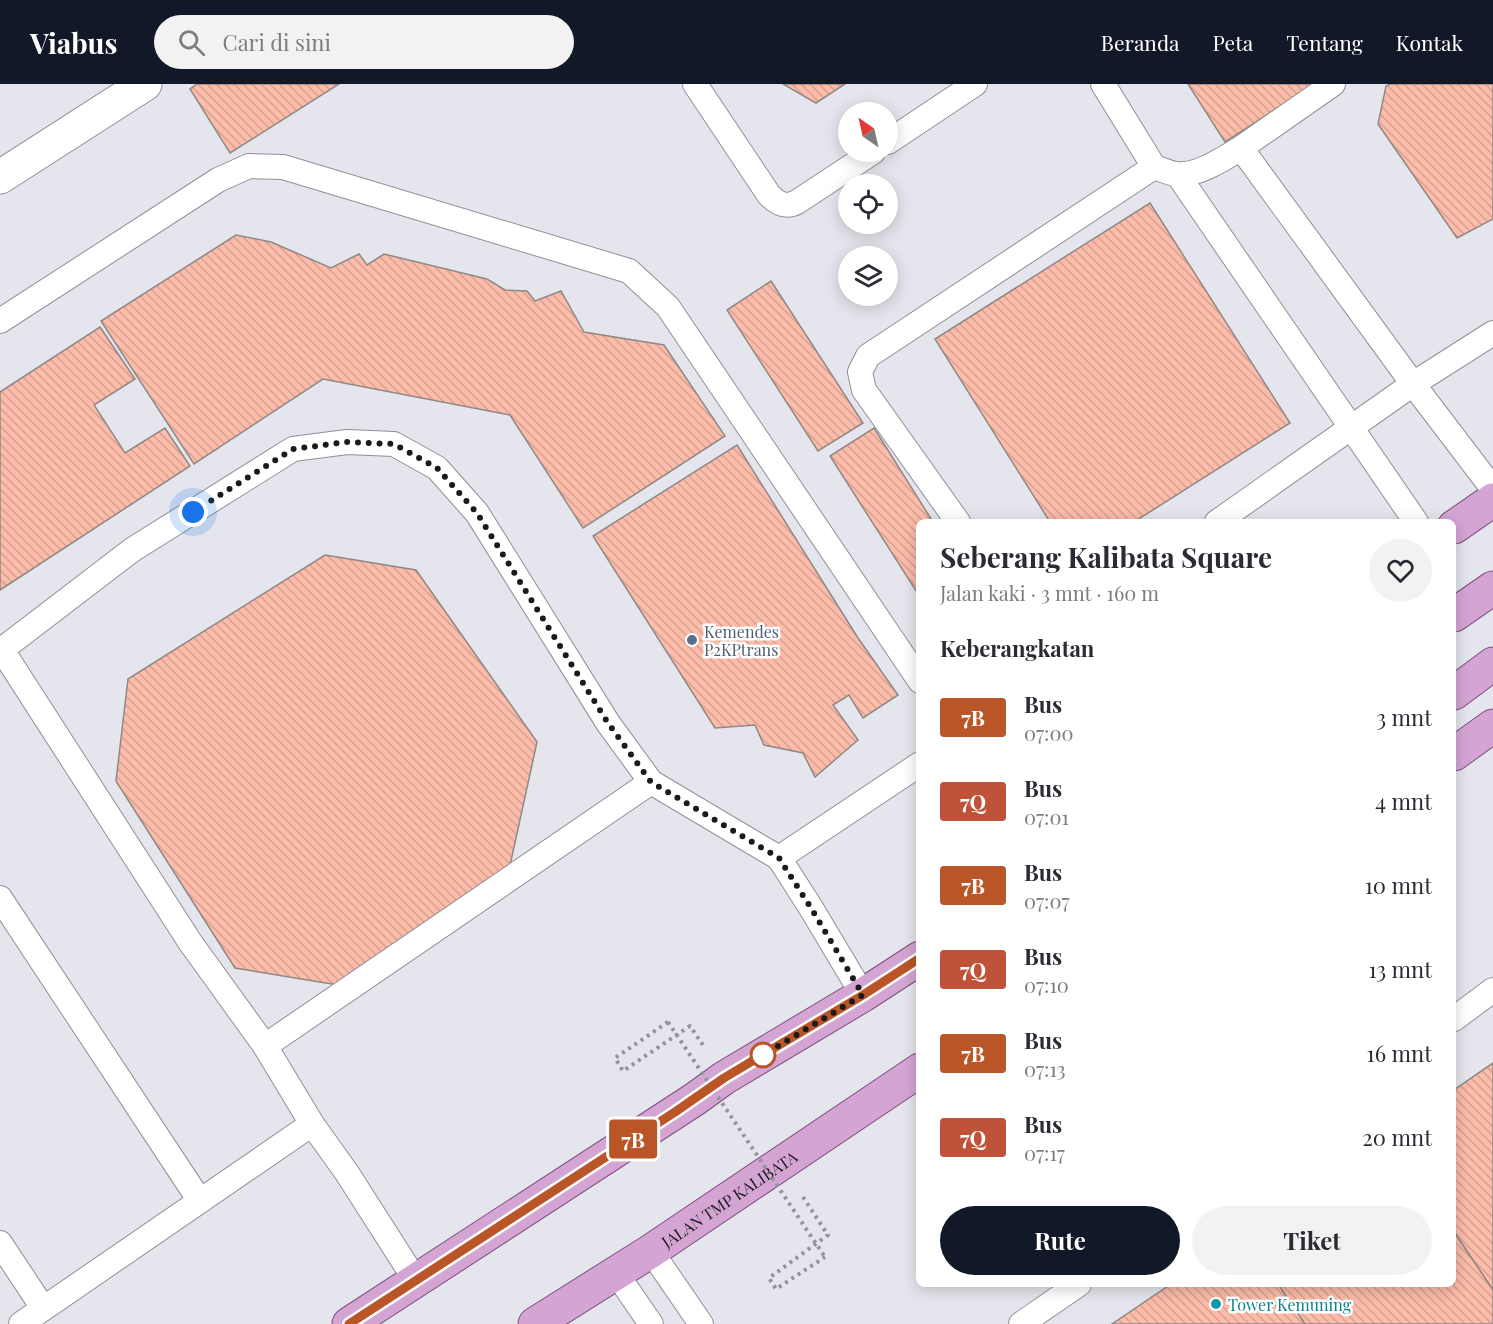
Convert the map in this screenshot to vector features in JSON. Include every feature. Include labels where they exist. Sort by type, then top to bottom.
[{"type":"main road","points":[[1456,526],[1493,500]]},
{"type":"main road","points":[[1456,614],[1493,588]]},
{"type":"main road","points":[[1456,692],[1493,664]]},
{"type":"main road","points":[[1456,753],[1493,726]]},
{"type":"main road","points":[[349,1324],[724,1078],[916,961]]},
{"type":"main road","name":"JALAN TMP KALIBATA","points":[[535,1324],[651,1251],[916,1073]]},
{"type":"street","points":[[0,177],[145,84]]},
{"type":"lane","points":[[695,84],[775,202],[790,206],[858,162]]},
{"type":"lane","points":[[898,135],[975,84]]},
{"type":"lane","points":[[1103,84],[1154,167],[1178,175],[1213,165],[1333,84]]},
{"type":"lane","points":[[1241,148],[1413,384],[1493,489]]},
{"type":"lane","points":[[0,321],[218,180],[249,166],[283,167],[629,271],[668,307],[916,675]]},
{"type":"lane","points":[[956,519],[864,390],[860,372],[868,356],[1154,167]]},
{"type":"lane","points":[[1178,175],[1414,519]]},
{"type":"lane","points":[[1221,519],[1413,384],[1493,333]]},
{"type":"lane","points":[[416,1281],[347,1173],[312,1124],[265,1046],[190,942],[1,651],[132,550],[293,449],[347,442],[394,444],[437,468],[477,513],[608,723],[651,782],[779,858],[863,995]]},
{"type":"lane","points":[[779,858],[916,767]]},
{"type":"lane","points":[[265,1046],[651,782]]},
{"type":"lane","points":[[0,898],[200,1202]]},
{"type":"lane","points":[[1456,1017],[1493,990]]},
{"type":"lane","points":[[21,1324],[312,1124]]},
{"type":"lane","points":[[0,1243],[43,1308]]},
{"type":"lane","points":[[651,1251],[701,1324]]},
{"type":"lane","points":[[616,1273],[651,1324]]},
{"type":"lane","points":[[1021,1324],[1075,1287]]},
{"type":"path","points":[[724,1078],[690,1026],[623,1071],[615,1058],[668,1022],[825,1257],[777,1289],[769,1278],[828,1235],[781,1164]]},
{"type":"building","points":[[197,84],[339,84],[230,153],[190,89]]},
{"type":"building","points":[[783,84],[845,84],[816,103]]},
{"type":"building","points":[[1188,84],[1315,84],[1225,142]]},
{"type":"building","points":[[1390,84],[1493,84],[1493,219],[1457,238],[1378,124],[1386,86]]},
{"type":"building","points":[[1150,203],[1290,423],[1139,519],[1048,519],[935,339]]},
{"type":"building","points":[[236,235],[271,242],[331,268],[359,254],[367,265],[384,254],[487,279],[505,290],[527,291],[535,301],[561,291],[584,332],[664,345],[725,436],[583,528],[510,415],[323,379],[194,464],[101,321]]},
{"type":"building","points":[[771,281],[863,423],[818,451],[727,310]]},
{"type":"building","points":[[100,327],[135,379],[94,405],[125,453],[165,428],[190,466],[0,590],[0,392]]},
{"type":"building","points":[[874,428],[931,519],[916,519],[916,591],[830,456]]},
{"type":"building","points":[[737,445],[858,638],[898,695],[863,718],[849,695],[833,705],[858,740],[815,777],[803,753],[764,745],[755,725],[715,728],[593,536]]},
{"type":"building","points":[[325,555],[416,570],[537,742],[509,870],[338,985],[235,968],[116,781],[128,679]]},
{"type":"building","points":[[1493,1063],[1493,1290],[1456,1235],[1456,1089]]},
{"type":"building","points":[[1456,1235],[1493,1290],[1493,1324],[1305,1324],[1280,1287],[1456,1287]]},
{"type":"building","name":"Tower Kemuning","points":[[1167,1287],[1280,1287],[1305,1324],[1112,1324]]},
{"type":"bus line","name":"7B","points":[[349,1324],[724,1078],[916,961]]},
{"type":"place","name":"Kemendes P2KPtrans","points":[[692,640]]},
{"type":"place","name":"Tower Kemuning","points":[[1216,1304]]},
{"type":"route","points":[[193,512],[293,449],[347,442],[394,444],[437,468],[477,513],[608,723],[651,782],[779,858],[863,995],[763,1055]]}]
